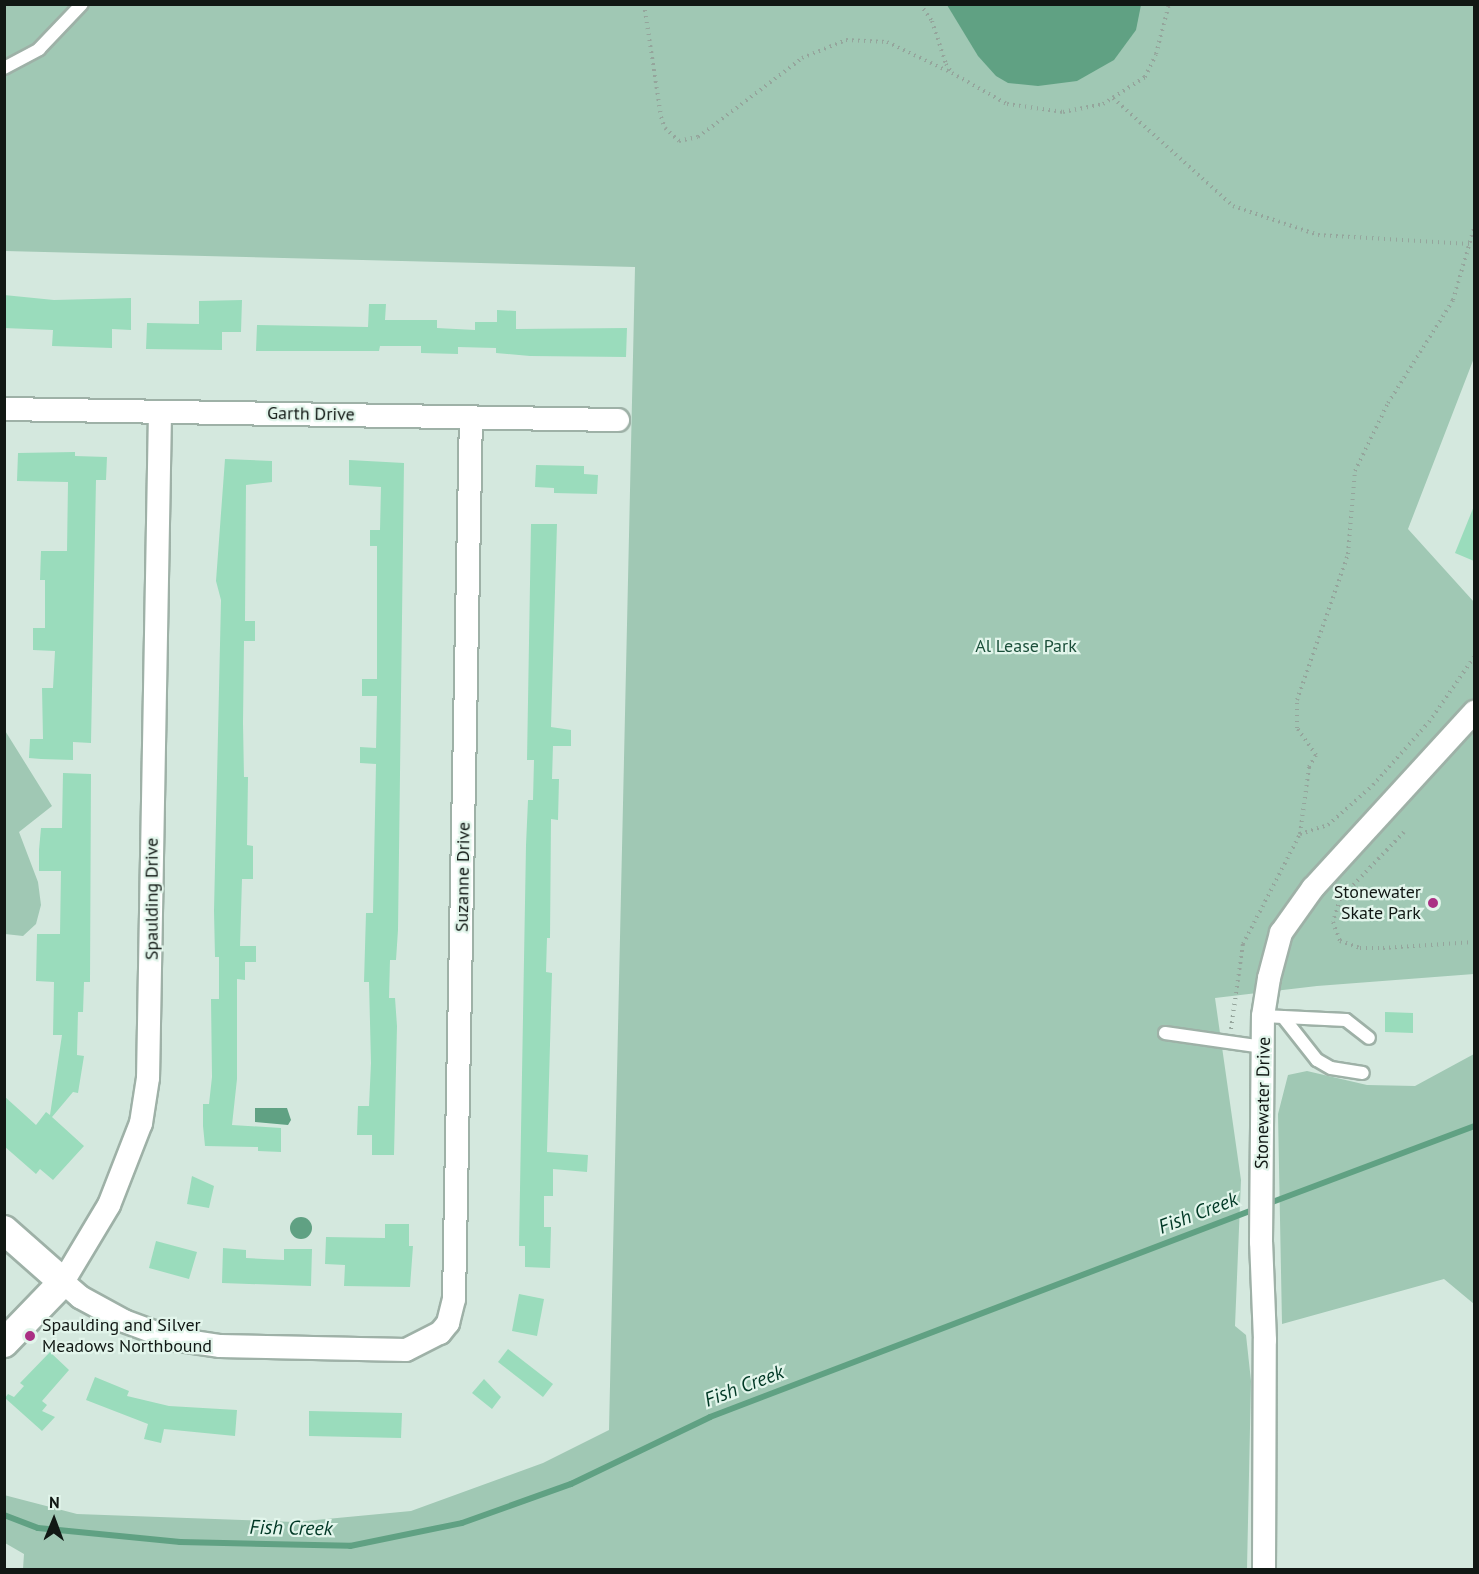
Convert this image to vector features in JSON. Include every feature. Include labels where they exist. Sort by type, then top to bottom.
[{"type":"street","name":"Garth Drive","points":[[4,409],[618,420]]},
{"type":"street","name":"Spaulding Drive","points":[[4,1343],[63,1282],[113,1196],[141,1123],[148,1078],[160,412]]},
{"type":"street","name":"Suzanne Drive","points":[[63,1282],[80,1297],[124,1321],[196,1344],[406,1350],[440,1333],[452,1314],[455,1274],[471,417]]},
{"type":"street","name":"Stonewater Drive","points":[[1264,1569],[1265,1340],[1261,1242],[1263,1047],[1273,1017],[1269,978],[1287,924],[1313,888],[1474,711]]},
{"type":"street","points":[[4,1230],[63,1282]]},
{"type":"lane","points":[[4,68],[39,49],[82,4]]},
{"type":"lane","points":[[1273,1017],[1346,1020],[1369,1038]]},
{"type":"lane","points":[[1273,1017],[1317,1060],[1331,1068],[1364,1073]]},
{"type":"lane","points":[[1165,1033],[1263,1047]]},
{"type":"path","points":[[644,4],[661,117],[665,128],[679,141],[698,137],[802,58],[846,40],[886,42],[952,73],[1007,104],[1045,112],[1073,111],[1113,98],[1151,69],[1169,4]]},
{"type":"path","points":[[920,4],[932,21],[946,64],[952,73]]},
{"type":"path","points":[[1113,98],[1233,206],[1318,235],[1470,244]]},
{"type":"path","points":[[1300,834],[1309,767],[1316,755],[1297,728],[1297,700],[1348,554],[1355,471],[1388,403],[1453,300],[1474,228]]},
{"type":"path","points":[[1404,832],[1340,899],[1333,922],[1340,941],[1360,948],[1474,942]]},
{"type":"green space","name":"Al Lease Park","points":[[5,5],[1474,5],[1474,358],[1408,529],[1474,602],[1474,974],[1317,986],[1215,998],[1241,1180],[1235,1326],[1246,1335],[1251,1381],[1247,1569],[23,1569],[24,1554],[5,1543],[4,1495],[77,1514],[295,1522],[411,1511],[543,1463],[609,1430],[635,267],[5,251]]},
{"type":"green space","points":[[4,729],[52,806],[19,832],[38,882],[41,905],[36,924],[23,936],[5,934]]},
{"type":"green space","points":[[1474,1054],[1474,1304],[1444,1279],[1282,1324],[1278,1114],[1288,1075],[1307,1071],[1367,1085],[1415,1086]]},
{"type":"shaded area","points":[[1141,4],[1136,30],[1114,60],[1077,81],[1038,86],[1008,83],[996,76],[978,56],[947,5]]},
{"type":"shaded area","points":[[255,1108],[287,1108],[291,1120],[288,1125],[255,1122]]},
{"type":"shaded area","points":[[297,1217],[305,1217],[312,1224],[312,1232],[305,1239],[297,1239],[290,1232],[290,1224]]},
{"type":"building","points":[[4,295],[54,300],[131,298],[131,330],[112,329],[112,348],[52,346],[53,330],[4,328]]},
{"type":"building","points":[[242,300],[241,332],[222,332],[222,350],[146,349],[147,323],[199,324],[199,301]]},
{"type":"building","points":[[369,304],[386,304],[385,320],[437,320],[437,328],[475,330],[475,322],[497,322],[497,310],[516,311],[516,329],[627,328],[626,357],[530,356],[496,353],[496,348],[458,347],[458,354],[421,353],[421,346],[380,346],[379,351],[256,351],[257,325],[368,327]]},
{"type":"building","points":[[75,452],[75,456],[107,457],[106,480],[96,480],[91,743],[73,742],[73,760],[29,758],[30,739],[43,739],[42,688],[53,688],[55,651],[33,650],[33,628],[45,628],[45,580],[40,580],[41,551],[67,551],[68,482],[17,481],[18,453]]},
{"type":"building","points":[[225,459],[272,461],[272,482],[246,485],[245,621],[255,621],[255,641],[244,641],[243,723],[244,777],[248,777],[247,845],[253,846],[253,879],[242,879],[240,946],[256,946],[256,962],[245,962],[245,980],[237,979],[237,1079],[232,1125],[281,1128],[281,1152],[258,1151],[258,1147],[205,1146],[203,1126],[203,1104],[209,1104],[212,1077],[211,999],[219,999],[219,957],[215,957],[214,911],[221,600],[216,581]]},
{"type":"building","points":[[349,460],[404,463],[398,930],[396,960],[390,960],[389,998],[395,998],[397,1026],[394,1155],[372,1155],[372,1135],[357,1135],[358,1106],[369,1106],[371,1063],[369,982],[364,982],[366,913],[373,913],[376,764],[360,763],[360,747],[376,748],[377,696],[362,696],[362,679],[377,679],[377,546],[370,546],[370,530],[380,530],[381,487],[349,485]]},
{"type":"building","points":[[536,465],[584,466],[584,474],[598,475],[597,494],[554,493],[554,488],[535,487]]},
{"type":"building","points":[[1474,506],[1474,561],[1455,553]]},
{"type":"building","points":[[531,524],[557,524],[551,727],[571,730],[571,746],[553,746],[552,779],[559,779],[558,820],[551,819],[550,938],[547,938],[546,972],[552,973],[547,1152],[588,1155],[587,1172],[553,1169],[553,1196],[544,1196],[544,1227],[551,1227],[550,1268],[525,1267],[525,1246],[519,1246],[526,845],[528,800],[533,800],[534,760],[527,760]]},
{"type":"building","points":[[63,773],[91,774],[90,982],[84,982],[83,1012],[78,1012],[77,1055],[84,1056],[78,1093],[73,1092],[52,1117],[84,1146],[53,1180],[40,1169],[36,1174],[4,1146],[4,1096],[36,1125],[46,1112],[50,1115],[62,1035],[53,1035],[54,982],[36,981],[37,934],[60,934],[61,871],[39,871],[39,850],[41,828],[62,828]]},
{"type":"building","points":[[1385,1012],[1413,1013],[1413,1033],[1385,1032]]},
{"type":"building","points":[[192,1176],[214,1186],[209,1208],[187,1204]]},
{"type":"building","points":[[385,1224],[409,1224],[409,1246],[413,1246],[410,1287],[344,1286],[345,1265],[325,1264],[326,1237],[385,1238]]},
{"type":"building","points":[[156,1241],[197,1252],[189,1279],[149,1268]]},
{"type":"building","points":[[223,1248],[246,1250],[246,1258],[284,1260],[284,1249],[312,1249],[311,1286],[222,1283]]},
{"type":"building","points":[[519,1294],[544,1299],[537,1336],[512,1331]]},
{"type":"building","points":[[508,1349],[553,1384],[543,1397],[498,1362]]},
{"type":"building","points":[[50,1352],[69,1370],[42,1401],[47,1405],[42,1411],[55,1417],[42,1431],[5,1398],[8,1394],[14,1397],[24,1386],[20,1383]]},
{"type":"building","points":[[95,1377],[129,1391],[127,1396],[169,1406],[237,1410],[235,1436],[164,1429],[161,1443],[144,1439],[148,1424],[86,1400]]},
{"type":"building","points":[[484,1379],[501,1397],[492,1409],[472,1393]]},
{"type":"building","points":[[309,1411],[402,1413],[401,1438],[309,1436]]},
{"type":"waterway","name":"Fish Creek","points":[[1267,1204],[1474,1126]]},
{"type":"waterway","name":"Fish Creek","points":[[4,1515],[38,1528],[180,1542],[350,1546],[462,1523],[571,1484],[710,1417],[1258,1208]]},
{"type":"place","name":"Stonewater Skate Park","points":[[1433,903]]},
{"type":"place","name":"Spaulding and Silver Meadows Northbound","points":[[30,1336]]}]
